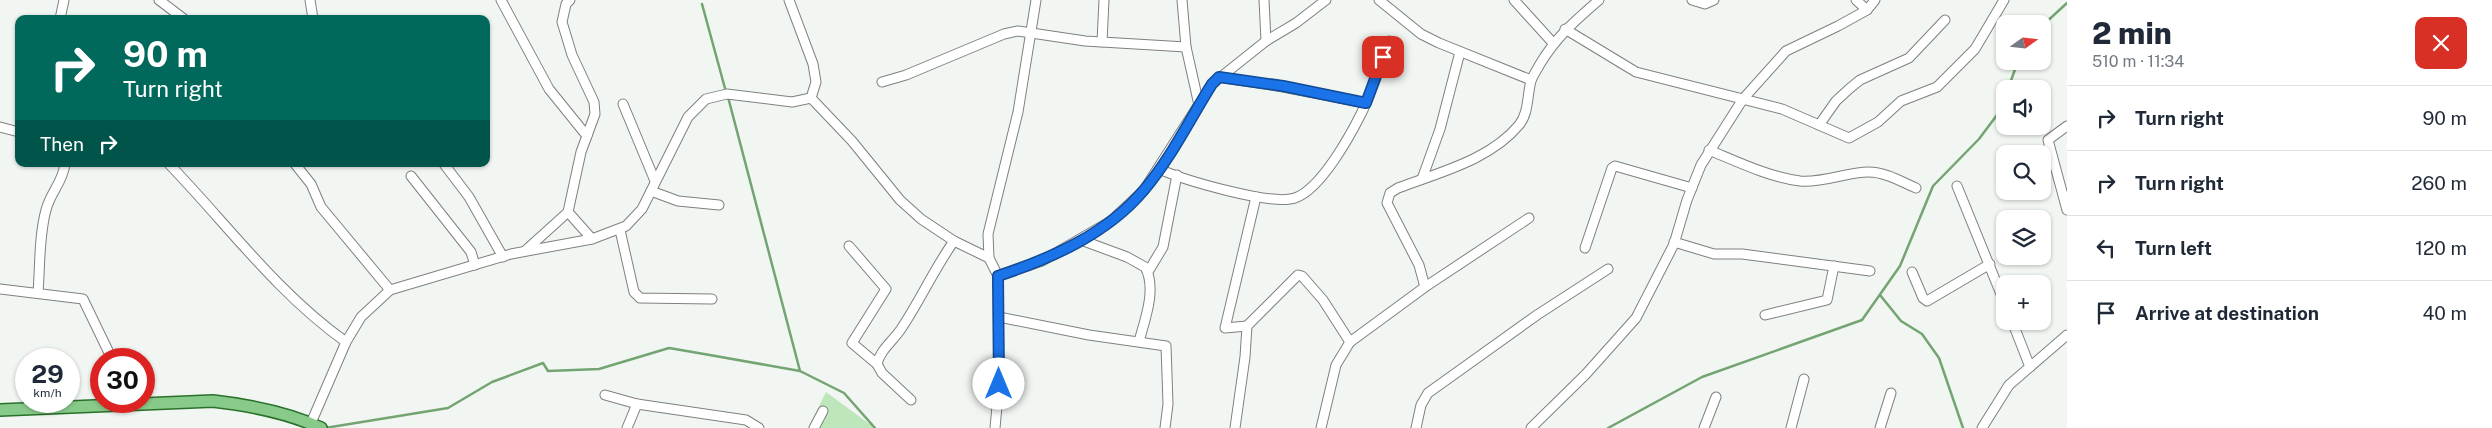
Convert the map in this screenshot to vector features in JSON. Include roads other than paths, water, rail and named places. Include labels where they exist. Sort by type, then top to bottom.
[{"type":"main road","points":[[155,403],[222,402],[248,407],[316,426]]},
{"type":"main road","points":[[0,410],[90,405]]},
{"type":"street","points":[[61,15],[64,0]]},
{"type":"street","points":[[159,0],[179,15]]},
{"type":"street","points":[[310,0],[312,15]]},
{"type":"street","points":[[501,0],[550,88],[586,136]]},
{"type":"street","points":[[526,250],[568,212],[573,180],[586,136],[595,114],[594,102],[572,55],[562,22],[566,4],[570,0]]},
{"type":"street","points":[[789,0],[813,64],[816,82],[810,98]]},
{"type":"street","points":[[995,428],[999,384],[998,276],[989,258],[988,234],[1018,112],[1036,0]]},
{"type":"street","points":[[1102,42],[1104,0]]},
{"type":"street","points":[[1182,0],[1186,47],[1199,105]]},
{"type":"street","points":[[1264,0],[1266,41]]},
{"type":"street","points":[[998,276],[1042,261],[1111,221],[1128,206],[1159,169],[1212,84],[1266,41],[1296,23],[1326,0]]},
{"type":"street","points":[[1379,0],[1421,34],[1460,52],[1531,80]]},
{"type":"street","points":[[1514,0],[1553,43]]},
{"type":"street","points":[[1425,287],[1418,265],[1387,203],[1390,193],[1482,155],[1505,140],[1521,124],[1526,110],[1531,80],[1553,43],[1565,29],[1599,0]]},
{"type":"street","points":[[1692,0],[1706,4],[1714,0]]},
{"type":"street","points":[[1856,0],[1866,10]]},
{"type":"street","points":[[1531,428],[1586,374],[1636,318],[1674,242],[1692,188],[1709,150],[1743,99],[1786,51],[1866,10],[1875,0]]},
{"type":"street","points":[[1565,29],[1636,72],[1782,109],[1849,138],[1878,122],[1901,101],[1937,87],[1975,49],[2004,0]]},
{"type":"street","points":[[1820,125],[1836,101],[1849,89],[1860,80],[1909,58],[1945,20]]},
{"type":"street","points":[[882,82],[906,75],[1004,34],[1018,31],[1085,42],[1186,47]]},
{"type":"street","points":[[1159,169],[1256,197],[1284,199],[1304,194],[1321,176],[1341,148],[1366,103],[1389,41]]},
{"type":"street","points":[[1422,179],[1440,129],[1460,52]]},
{"type":"street","points":[[1219,77],[1283,86],[1366,103]]},
{"type":"street","points":[[316,426],[346,342],[361,317],[390,290],[526,250],[592,239],[620,230],[633,221],[651,191],[688,117],[706,99],[727,94],[792,102],[810,98]]},
{"type":"street","points":[[810,98],[852,141],[900,200],[920,219],[954,242],[989,258]]},
{"type":"street","points":[[623,104],[655,181]]},
{"type":"street","points":[[2067,126],[2048,140],[2067,210]]},
{"type":"street","points":[[0,127],[15,131]]},
{"type":"street","points":[[1709,150],[1756,169],[1800,180],[1827,180],[1869,172],[1880,173],[1916,188]]},
{"type":"street","points":[[1585,248],[1612,168],[1615,166],[1692,188]]},
{"type":"street","points":[[38,293],[46,210],[54,190],[63,178],[65,167]]},
{"type":"street","points":[[172,167],[279,286],[318,322],[346,342]]},
{"type":"street","points":[[297,167],[311,184],[321,207],[390,290]]},
{"type":"street","points":[[446,167],[469,196],[503,257]]},
{"type":"street","points":[[1148,272],[1163,247],[1177,175]]},
{"type":"street","points":[[411,176],[471,252],[475,264]]},
{"type":"street","points":[[1957,186],[1996,280]]},
{"type":"street","points":[[651,191],[678,201],[719,205]]},
{"type":"street","points":[[1256,197],[1226,329],[1247,326],[1298,275],[1302,276],[1323,300],[1350,342]]},
{"type":"street","points":[[568,212],[592,239]]},
{"type":"street","points":[[1321,428],[1336,366],[1350,342],[1425,287],[1529,218]]},
{"type":"street","points":[[620,230],[634,292],[640,298],[712,299]]},
{"type":"street","points":[[1081,240],[1127,257],[1145,267],[1148,272],[1149,304],[1139,342]]},
{"type":"street","points":[[878,364],[879,358],[901,329],[938,264],[954,242]]},
{"type":"street","points":[[1674,242],[1714,254],[1742,254],[1870,271]]},
{"type":"street","points":[[849,246],[886,289],[852,343],[878,364],[882,373],[911,400]]},
{"type":"street","points":[[1912,272],[1923,298],[1927,301],[1990,264]]},
{"type":"street","points":[[1765,315],[1827,300],[1834,266]]},
{"type":"street","points":[[1416,428],[1421,405],[1428,393],[1537,315],[1608,268]]},
{"type":"street","points":[[0,289],[83,299],[107,348]]},
{"type":"street","points":[[999,317],[1090,335],[1163,345],[1168,348],[1168,404],[1165,428]]},
{"type":"street","points":[[1235,428],[1245,357],[1247,326]]},
{"type":"street","points":[[2016,330],[2030,367]]},
{"type":"street","points":[[1982,428],[1993,407],[2009,385],[2067,335]]},
{"type":"street","points":[[1791,428],[1804,379]]},
{"type":"street","points":[[1880,428],[1891,393]]},
{"type":"street","points":[[605,395],[637,404],[746,420],[759,428]]},
{"type":"street","points":[[1704,428],[1716,397]]},
{"type":"street","points":[[627,428],[637,404]]},
{"type":"street","points":[[814,428],[823,411]]},
{"type":"waterway","points":[[2051,18],[2067,3]]},
{"type":"waterway","points":[[702,4],[726,92]]},
{"type":"waterway","points":[[2011,80],[2015,70]]},
{"type":"waterway","points":[[728,97],[800,371]]},
{"type":"waterway","points":[[1608,428],[1702,377],[1862,320],[1900,266],[1933,186],[1979,139],[1996,116]]},
{"type":"waterway","points":[[1880,295],[1901,321],[1922,334],[1939,358],[1963,428]]},
{"type":"waterway","points":[[325,428],[448,408],[492,382],[543,363],[548,371],[599,369],[669,348],[800,371],[844,393],[875,428]]}]
